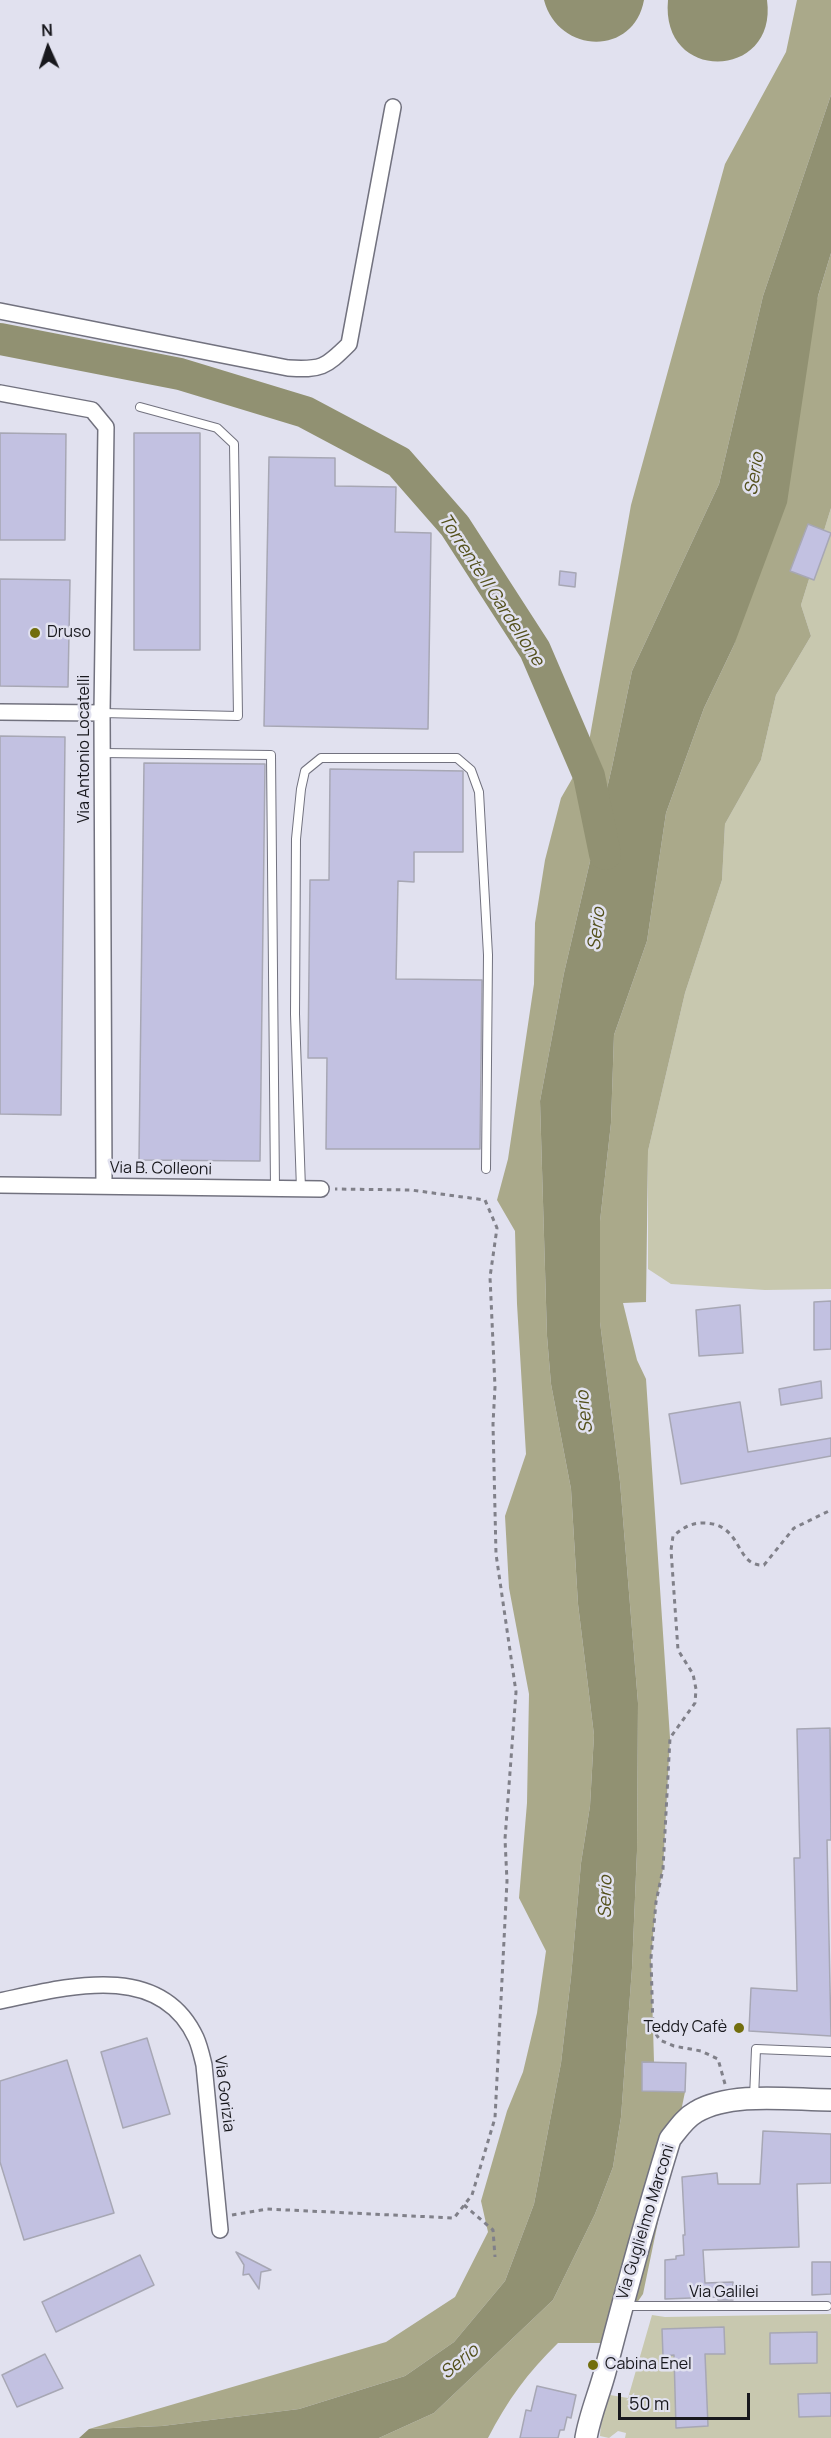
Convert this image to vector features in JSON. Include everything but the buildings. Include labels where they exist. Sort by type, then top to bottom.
[{"type":"street","points":[[0,311],[288,368],[314,370],[334,359],[349,344],[393,107]]},
{"type":"street","name":"Via Antonio Locatelli","points":[[0,393],[92,410],[106,427],[102,713],[104,1186]]},
{"type":"street","points":[[0,712],[102,713]]},
{"type":"street","name":"Via B. Colleoni","points":[[0,1185],[321,1189]]},
{"type":"street","name":"Via Gorizia","points":[[0,2001],[104,1984],[136,1987],[152,1993],[183,2017],[196,2039],[204,2065],[219,2223]]},
{"type":"street","name":"Via Guglielmo Marconi","points":[[586,2438],[621,2306],[670,2139],[681,2124],[696,2112],[728,2101],[831,2100]]},
{"type":"lane","points":[[102,713],[238,716],[234,444],[217,428],[140,407]]},
{"type":"lane","points":[[102,753],[271,755],[275,1188]]},
{"type":"lane","points":[[301,1189],[295,1014],[296,839],[305,771],[321,758],[457,758],[471,770],[479,792],[488,955],[486,1169]]},
{"type":"lane","points":[[754,2100],[756,2049],[831,2052]]},
{"type":"lane","name":"Via Galilei","points":[[621,2306],[827,2306]]},
{"type":"path","points":[[219,2223],[267,2210],[454,2218],[472,2195],[495,2118],[507,1881],[505,1839],[516,1692],[496,1554],[493,1424],[495,1387],[490,1277],[497,1228],[485,1200],[411,1190],[321,1189]]},
{"type":"path","points":[[728,2101],[718,2059],[701,2051],[674,2046],[660,2040],[653,2030],[651,1958],[656,1902],[663,1869],[670,1738],[695,1703],[696,1689],[693,1674],[678,1650],[671,1550],[674,1536],[693,1523],[713,1523],[722,1526],[732,1536],[749,1561],[756,1565],[764,1565],[794,1528],[831,1510]]},
{"type":"path","points":[[464,2205],[493,2230],[495,2257]]},
{"type":"shaded area","points":[[797,0],[831,0],[831,95],[763,296],[719,484],[632,671],[564,973],[540,1101],[547,1336],[551,1384],[571,1489],[578,1604],[594,1735],[590,1806],[581,1863],[561,2063],[534,2204],[505,2281],[454,2342],[405,2376],[299,2409],[162,2426],[89,2429],[386,2342],[455,2297],[488,2232],[481,2201],[507,2111],[523,2072],[537,2013],[546,1951],[519,1898],[527,1803],[529,1694],[509,1588],[505,1516],[526,1454],[515,1231],[497,1200],[508,1159],[534,984],[535,923],[545,860],[561,798],[587,753],[631,505],[725,164],[786,52]]},
{"type":"shaded area","points":[[831,253],[831,508],[801,605],[811,636],[776,695],[761,760],[725,824],[722,880],[685,993],[648,1151],[646,1302],[623,1303],[637,1360],[646,1379],[670,1738],[663,1869],[656,1902],[651,1958],[654,2062],[686,2063],[685,2092],[643,2294],[609,2343],[558,2343],[519,2388],[488,2438],[379,2438],[434,2413],[553,2300],[595,2214],[613,2167],[621,2117],[632,1968],[637,1851],[638,1703],[620,1482],[600,1322],[600,1221],[611,1123],[614,1035],[647,941],[666,813],[704,708],[734,645],[818,296]]},
{"type":"shaded area","points":[[831,508],[831,1289],[765,1290],[671,1284],[648,1269],[648,1151],[685,993],[722,880],[725,824],[761,760],[776,695],[811,636],[801,605]]},
{"type":"shaded area","points":[[831,2314],[831,2438],[625,2438],[626,2433],[618,2431],[609,2438],[600,2436],[601,2421],[610,2395],[628,2398],[652,2315],[665,2317]]},
{"type":"water","points":[[544,0],[644,0],[637,19],[626,32],[612,39],[595,42],[579,39],[564,31],[552,18]]},
{"type":"water","points":[[668,0],[767,0],[766,26],[755,46],[738,57],[719,62],[699,58],[682,47],[670,27]]},
{"type":"water","name":"Serio","points":[[831,95],[831,253],[818,296],[787,503],[734,645],[704,708],[666,813],[647,941],[614,1035],[611,1123],[600,1221],[600,1322],[620,1482],[638,1703],[637,1851],[632,1968],[621,2117],[613,2167],[595,2214],[553,2300],[434,2413],[379,2438],[79,2438],[89,2429],[162,2426],[299,2409],[405,2376],[454,2342],[505,2281],[534,2204],[561,2063],[581,1863],[590,1806],[594,1735],[578,1604],[571,1489],[551,1384],[547,1336],[540,1101],[564,973],[632,671],[719,484],[763,296]]},
{"type":"waterway","name":"Torrente Il Gardellone","points":[[0,339],[180,374],[305,412],[399,462],[455,526],[535,650],[589,776],[605,854]]},
{"type":"place","name":"Druso","points":[[35,633]]},
{"type":"place","name":"Teddy Cafè","points":[[739,2028]]},
{"type":"place","name":"Cabina Enel","points":[[593,2365]]}]
